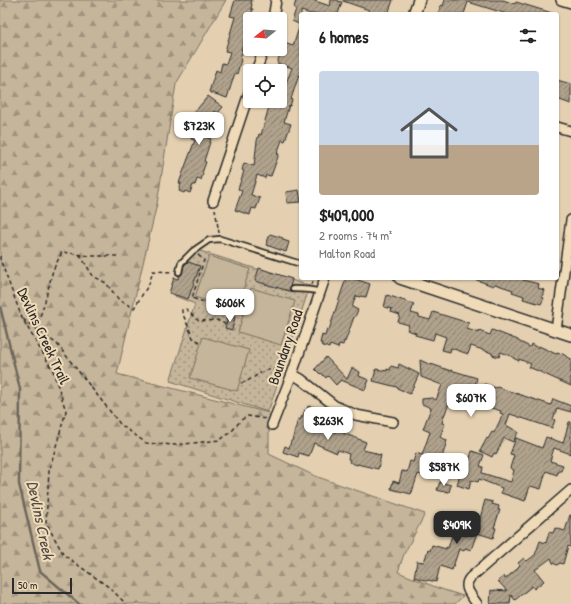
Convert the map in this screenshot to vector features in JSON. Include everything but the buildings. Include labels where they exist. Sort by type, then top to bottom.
[{"type":"street","points":[[273,12],[276,0]]},
{"type":"street","points":[[415,12],[419,0]]},
{"type":"street","points":[[561,0],[571,3]]},
{"type":"street","points":[[213,201],[244,108]]},
{"type":"street","points":[[559,127],[571,131]]},
{"type":"street","points":[[556,330],[571,220]]},
{"type":"street","name":"Boundary Road","points":[[273,423],[293,374],[324,280]]},
{"type":"street","points":[[406,280],[571,335]]},
{"type":"street","points":[[293,374],[302,379],[335,406],[356,415],[393,422]]},
{"type":"street","points":[[477,604],[466,588],[466,582],[571,490]]},
{"type":"lane","points":[[178,272],[181,263],[193,251],[209,240],[220,239],[299,263]]},
{"type":"lane","points":[[292,290],[312,289],[320,292]]},
{"type":"path","points":[[213,201],[220,239]]},
{"type":"path","points":[[193,251],[204,260],[192,298],[235,313]]},
{"type":"path","points":[[36,329],[53,270],[62,252],[80,255],[120,256]]},
{"type":"path","points":[[80,255],[93,276],[106,283],[119,300],[134,308],[149,284],[153,271],[178,272]]},
{"type":"path","name":"Devlins Creek Trail","points":[[0,256],[22,318],[52,371],[66,411],[49,471],[46,524],[64,555],[110,588],[126,604]]},
{"type":"path","points":[[200,342],[193,338],[182,310],[186,309],[199,321],[216,320],[225,324],[229,311]]},
{"type":"path","points":[[22,318],[58,344],[120,424],[146,443],[175,445],[220,440],[232,431],[241,420],[248,416],[273,423]]},
{"type":"path","points":[[241,383],[265,370],[270,369],[293,374]]},
{"type":"green space","points":[[0,0],[226,0],[176,84],[157,204],[117,374],[269,413],[269,454],[315,476],[425,514],[404,554],[398,572],[463,596],[455,604],[0,604]]},
{"type":"green space","points":[[191,248],[310,286],[268,412],[170,381],[195,304],[175,296]]},
{"type":"green space","points":[[209,256],[250,269],[236,311],[195,297]]},
{"type":"green space","points":[[251,288],[295,301],[281,345],[238,332]]},
{"type":"green space","points":[[203,337],[249,350],[237,391],[190,378]]},
{"type":"waterway","name":"Devlins Creek","points":[[0,306],[20,389],[19,484],[40,571],[79,604]]}]
